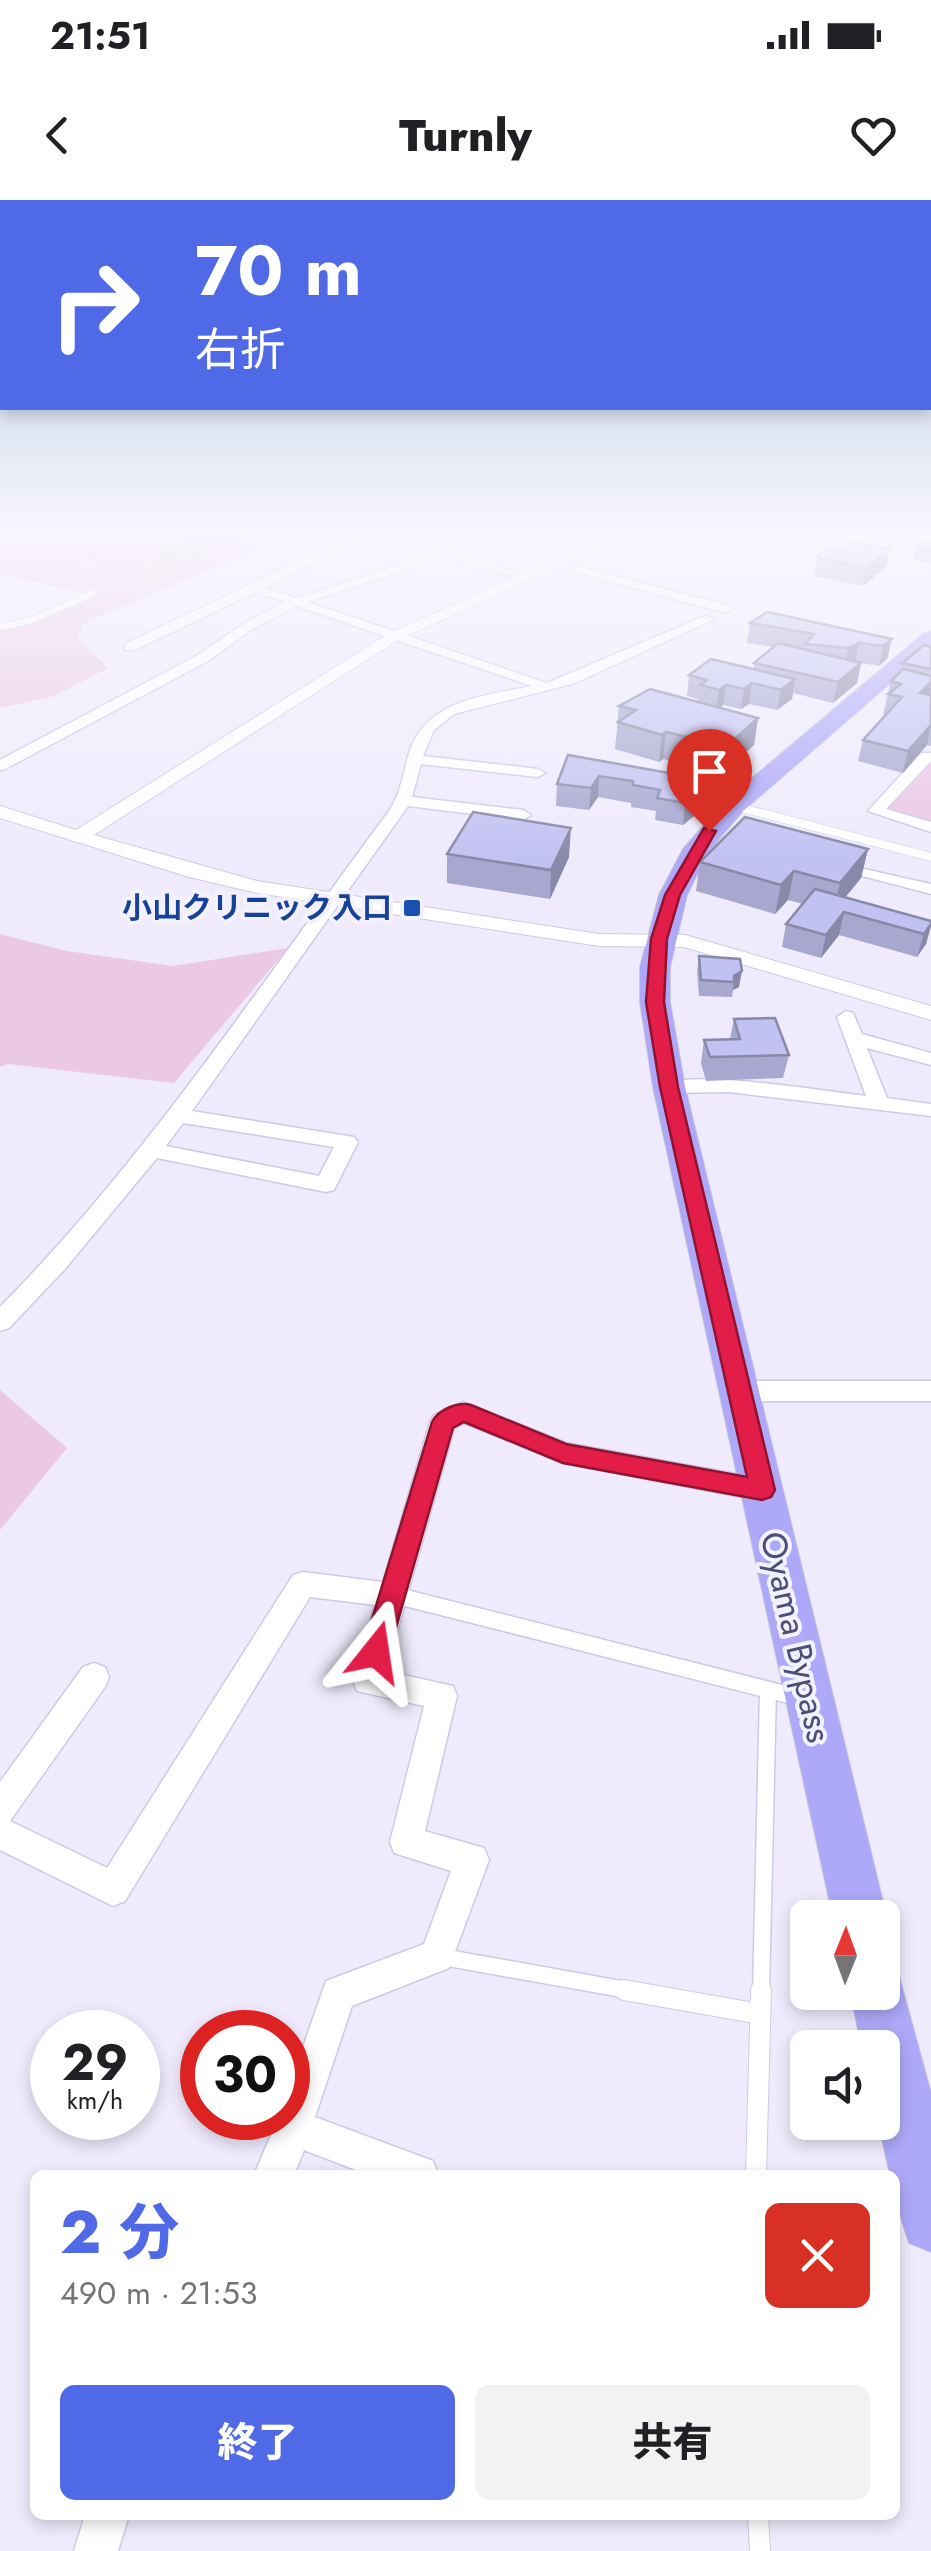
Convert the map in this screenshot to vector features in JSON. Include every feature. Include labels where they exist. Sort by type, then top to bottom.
[{"type":"highway","name":"Oyama Bypass","points":[[856,1900],[669,1087],[655,1002],[659,939],[686,866],[718,834],[734,806],[928,641]]},
{"type":"highway","points":[[882,2010],[931,2221]]},
{"type":"street","points":[[130,647],[143,641]]},
{"type":"street","points":[[0,766],[228,641]]},
{"type":"street","points":[[78,837],[390,641]]},
{"type":"street","points":[[403,641],[547,686]]},
{"type":"street","points":[[0,1322],[82,1239],[180,1116],[402,800],[420,737],[440,716],[567,682],[662,641]]},
{"type":"street","points":[[931,757],[926,756],[876,811],[931,827]]},
{"type":"street","points":[[414,759],[538,773]]},
{"type":"street","points":[[402,800],[523,815]]},
{"type":"street","points":[[0,812],[196,873],[332,900],[599,940],[659,939],[713,947],[931,1013]]},
{"type":"street","points":[[820,860],[931,889]]},
{"type":"street","points":[[846,1017],[879,1104]]},
{"type":"street","points":[[854,1038],[931,1059]]},
{"type":"street","points":[[669,1087],[728,1086],[931,1110]]},
{"type":"street","points":[[153,1150],[326,1185],[347,1142],[180,1116]]},
{"type":"street","points":[[740,1390],[931,1391]]},
{"type":"street","points":[[310,2078],[339,1994],[437,1956],[472,1860],[406,1842],[442,1696],[368,1681],[443,1422],[463,1412],[563,1453],[762,1490]]},
{"type":"street","points":[[0,1833],[113,1889],[303,1584],[391,1595]]},
{"type":"street","points":[[0,1809],[94,1677]]},
{"type":"street","points":[[310,2134],[405,2170]]},
{"type":"street","points":[[275,2170],[288,2140]]},
{"type":"street","points":[[96,2551],[106,2520]]},
{"type":"lane","points":[[734,806],[931,857]]},
{"type":"lane","points":[[391,1595],[810,1700]]},
{"type":"lane","points":[[756,2170],[768,1690]]},
{"type":"lane","points":[[437,1956],[760,2014]]},
{"type":"lane","points":[[758,2520],[760,2551]]},
{"type":"shaded area","points":[[0,641],[80,641],[108,668],[54,696],[0,708]]},
{"type":"shaded area","points":[[931,759],[931,822],[886,808]]},
{"type":"shaded area","points":[[0,934],[67,951],[173,966],[288,948],[174,1083],[8,1064],[0,1067]]},
{"type":"shaded area","points":[[0,1390],[67,1448],[0,1530]]},
{"type":"building","points":[[808,641],[890,641],[883,646],[859,643],[848,648],[805,644]]},
{"type":"building","points":[[778,643],[861,663],[838,682],[754,663]]},
{"type":"building","points":[[924,645],[931,647],[931,669],[902,663]]},
{"type":"building","points":[[711,659],[795,679],[781,690],[752,683],[744,689],[726,685],[719,690],[700,685],[707,680],[689,675]]},
{"type":"building","points":[[903,669],[931,676],[931,682],[920,693],[931,695],[931,725],[908,751],[863,740],[902,697],[888,694],[901,684],[891,681]]},
{"type":"building","points":[[650,689],[758,718],[736,738],[704,741],[666,732],[662,735],[618,722],[636,710],[619,706]]},
{"type":"building","points":[[568,755],[714,781],[685,803],[657,798],[660,790],[633,785],[633,781],[599,776],[591,788],[557,784]]},
{"type":"building","points":[[473,812],[571,828],[551,870],[447,854]]},
{"type":"building","points":[[745,817],[868,849],[840,883],[794,871],[781,885],[700,862]]},
{"type":"building","points":[[815,889],[931,924],[924,934],[844,912],[826,935],[786,924]]},
{"type":"building","points":[[699,956],[740,959],[742,971],[734,976],[734,982],[701,980]]},
{"type":"building","points":[[775,1018],[789,1055],[710,1057],[704,1040],[740,1039],[734,1019]]},
{"type":"place","name":"小山クリニック入口","points":[[412,908]]},
{"type":"route","points":[[376,1652],[443,1422],[463,1412],[563,1453],[762,1490],[669,1087],[655,1002],[659,939],[686,866],[709,831]]}]
